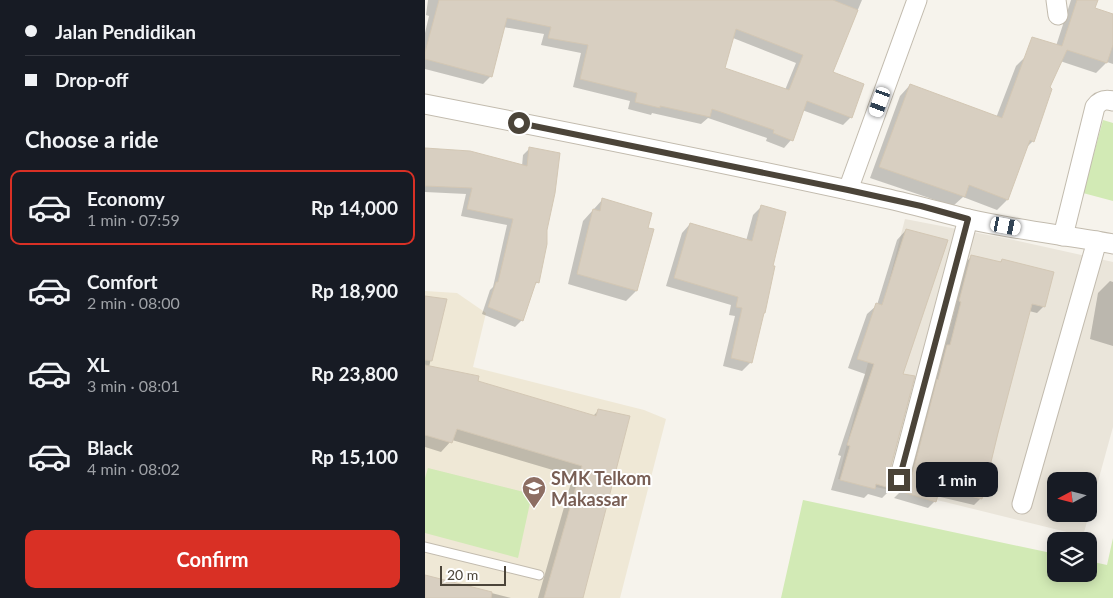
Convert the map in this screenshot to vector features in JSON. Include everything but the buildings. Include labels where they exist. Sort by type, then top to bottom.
[{"type":"street","points":[[848,190],[917,0]]},
{"type":"street","points":[[1063,236],[1095,107],[1104,100],[1113,101]]},
{"type":"street","points":[[425,104],[848,190],[921,206],[968,219],[1105,242],[1022,504]]},
{"type":"street","points":[[899,480],[968,219]]},
{"type":"lane","points":[[425,547],[539,575]]},
{"type":"shaded area","points":[[905,219],[1014,240],[1113,262],[1113,427],[1097,485],[1097,472],[1047,472],[1047,522],[1087,522],[1084,532],[1067,532],[941,501],[838,479]]},
{"type":"shaded area","name":"SMK Telkom Makassar","points":[[425,291],[457,293],[486,313],[473,367],[644,410],[666,419],[620,598],[425,598]]},
{"type":"green space","points":[[1103,120],[1113,123],[1113,201],[1083,193]]},
{"type":"green space","points":[[428,468],[532,494],[518,558],[425,533],[425,478]]},
{"type":"green space","points":[[803,500],[1047,552],[1047,582],[1097,582],[1097,563],[1107,565],[1113,538],[1113,598],[781,598]]},
{"type":"place","name":"SMK Telkom Makassar","points":[[534,509]]},
{"type":"route","points":[[519,123],[848,190],[921,206],[968,219],[899,480]]}]
